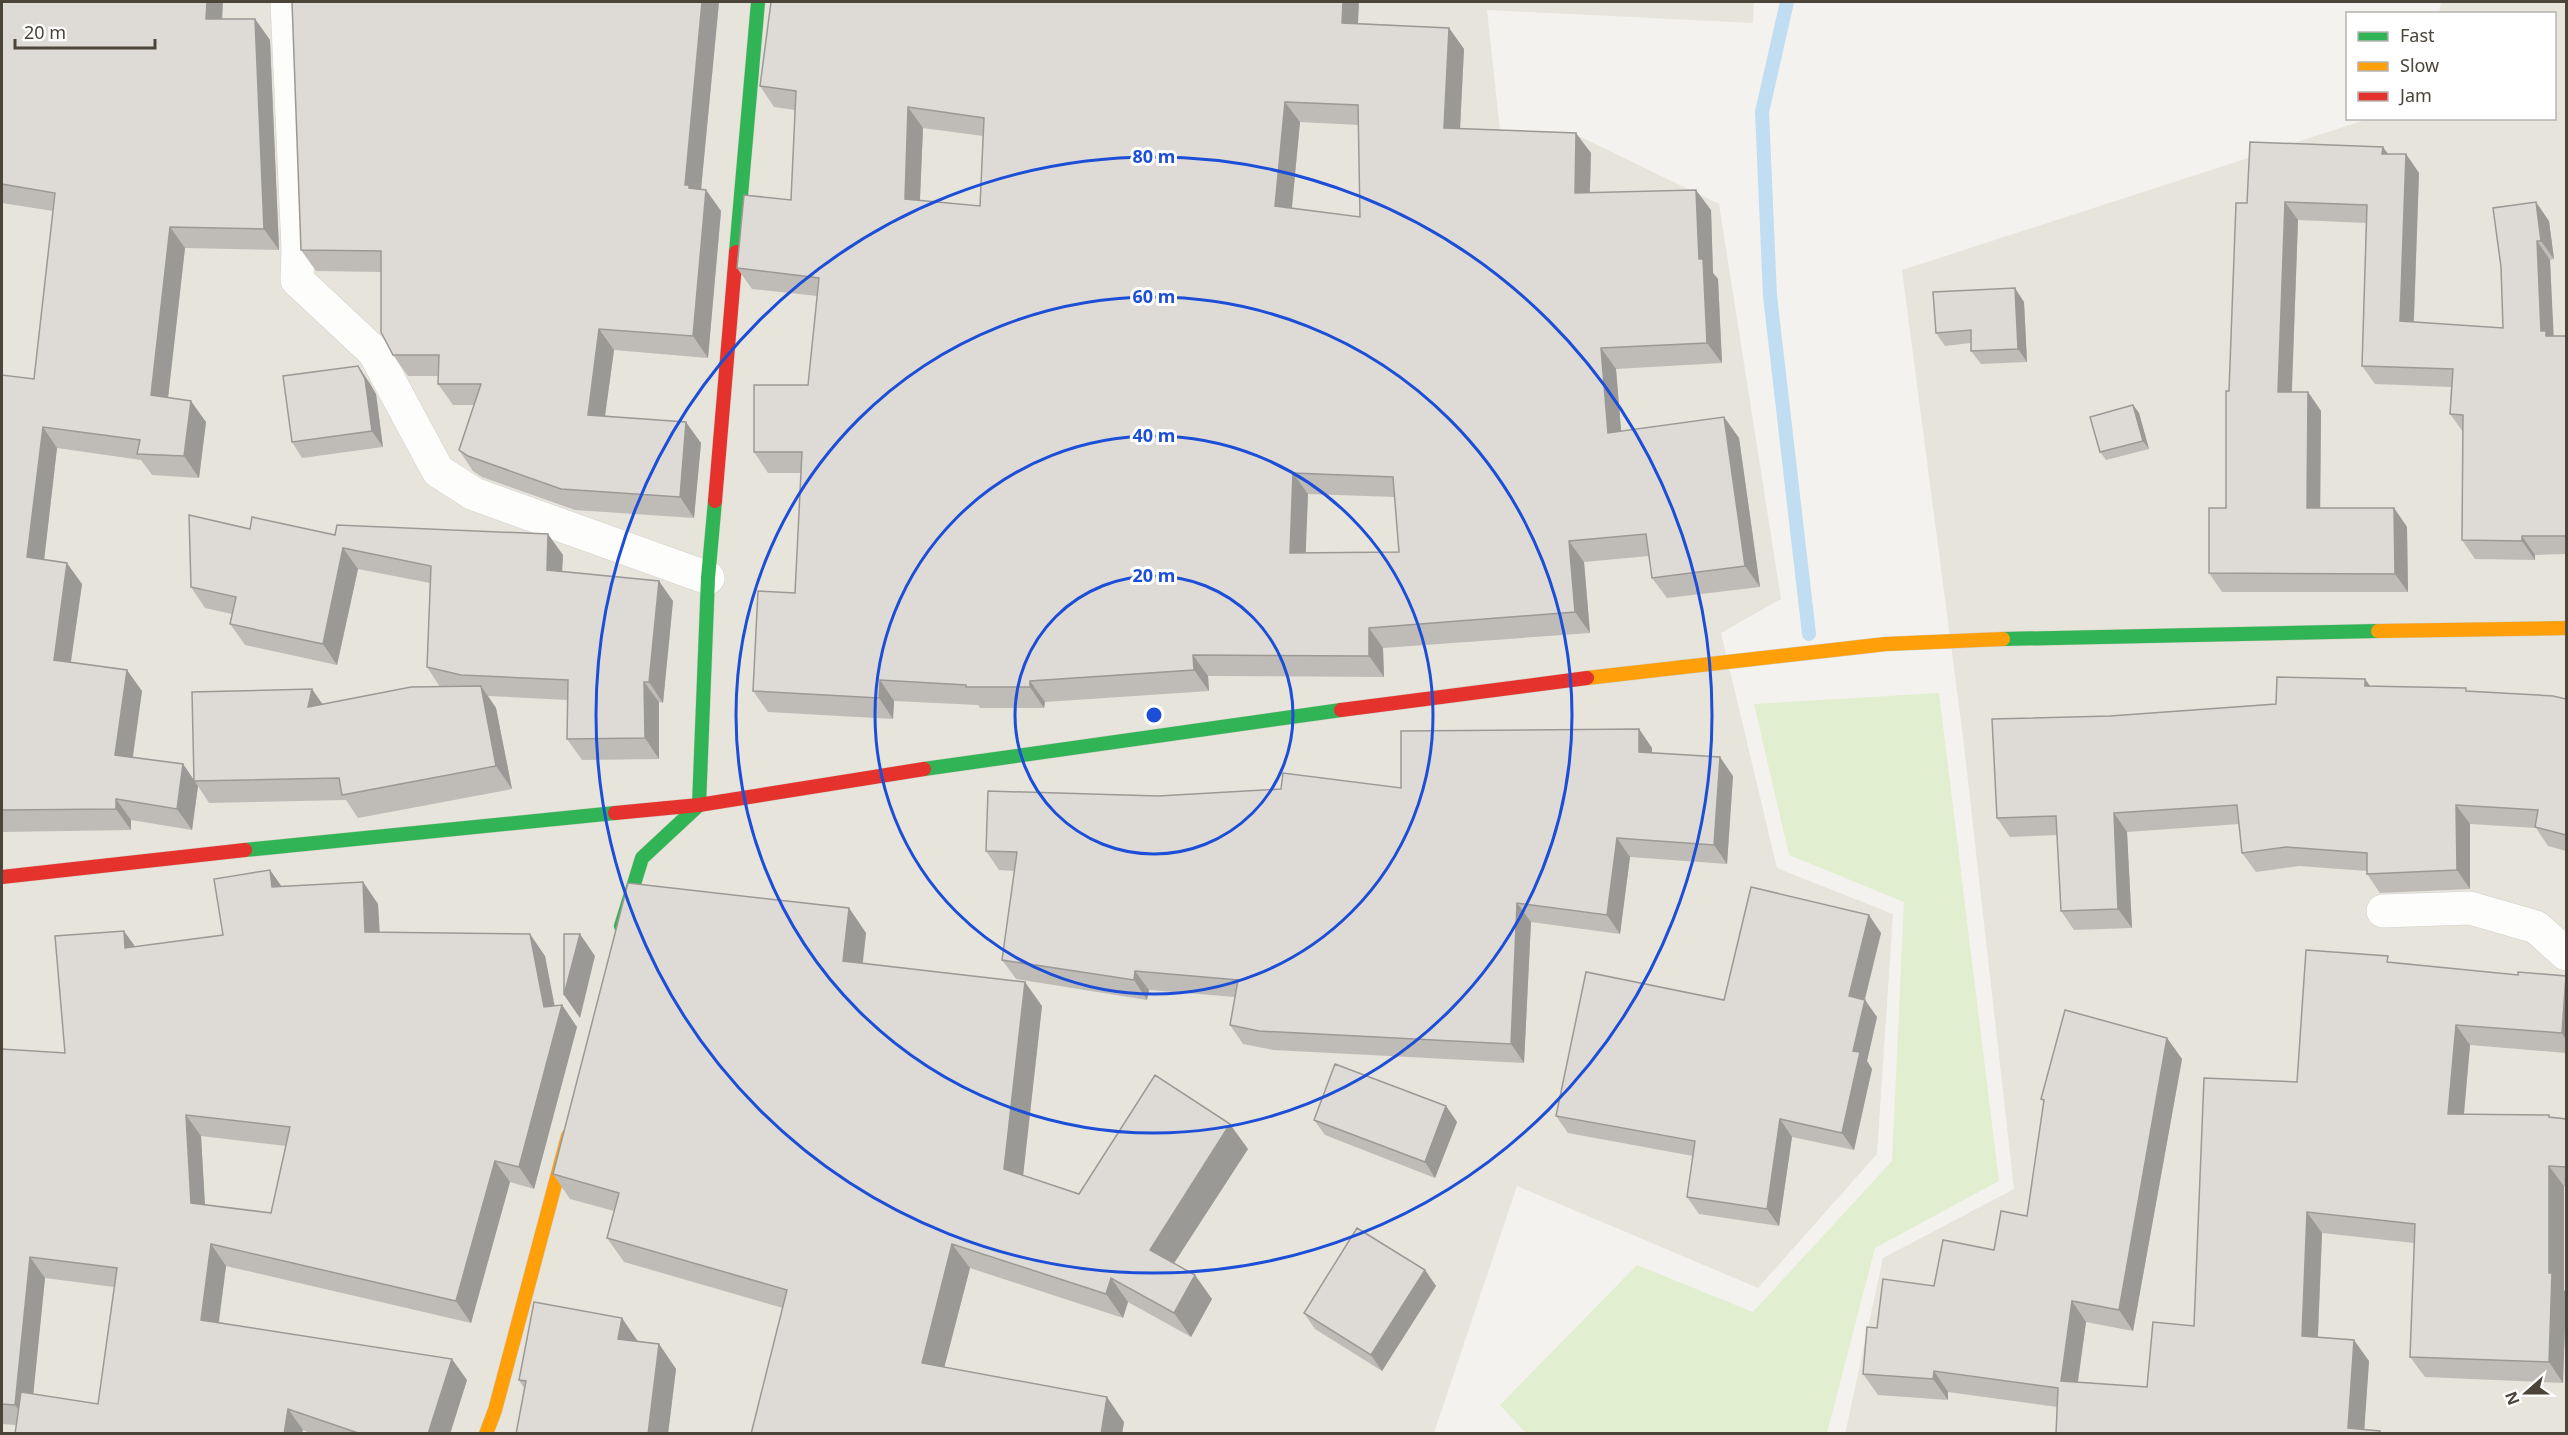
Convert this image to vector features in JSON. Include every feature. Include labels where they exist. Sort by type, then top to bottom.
[{"type":"main road","points":[[617,944],[624,912],[642,858],[699,805],[708,578],[758,2]]},
{"type":"main road","points":[[2,878],[195,855],[699,805],[997,757],[1539,683],[1887,644],[2072,636],[2566,628]]},
{"type":"main road","points":[[486,1434],[495,1410],[571,1125]]},
{"type":"street","points":[[287,2],[298,249],[297,280],[374,352],[438,471],[474,494],[708,578]]},
{"type":"street","points":[[2383,911],[2469,908],[2536,927],[2566,954]]},
{"type":"shaded area","points":[[2,2],[1754,2],[1753,23],[1487,10],[1500,131],[1581,137],[1719,204],[1781,599],[1721,633],[1777,868],[1893,914],[1877,1154],[1758,1288],[1517,1186],[1434,1433],[2,1434]]},
{"type":"shaded area","points":[[2441,2],[2566,2],[2566,1433],[1845,1434],[1883,1258],[2014,1189],[1963,737],[1902,270],[2365,120],[2556,120],[2556,12],[2439,12]]},
{"type":"green space","points":[[1939,693],[1999,1181],[1875,1248],[1827,1433],[1526,1433],[1500,1405],[1637,1265],[1753,1312],[1892,1161],[1904,902],[1789,855],[1754,704]]},
{"type":"building","points":[[2,2],[207,2],[206,19],[255,19],[264,229],[170,227],[151,395],[191,401],[184,456],[137,454],[140,440],[43,427],[27,557],[67,563],[54,660],[127,670],[115,755],[183,764],[177,809],[116,799],[116,809],[2,810],[2,375],[34,379],[55,193],[2,184]]},
{"type":"building","points":[[292,2],[702,2],[685,185],[689,185],[689,188],[706,190],[693,336],[599,329],[588,415],[686,422],[680,497],[561,489],[468,456],[459,450],[481,384],[438,384],[439,355],[393,355],[381,332],[381,251],[301,250]]},
{"type":"building","points":[[771,2],[1343,2],[1342,23],[1449,28],[1444,128],[1576,133],[1575,193],[1696,190],[1699,259],[1703,259],[1707,343],[1601,348],[1608,433],[1724,417],[1745,566],[1652,578],[1646,534],[1569,541],[1575,612],[1369,628],[1369,656],[1193,655],[1194,670],[1030,681],[1030,687],[966,687],[966,685],[880,680],[879,698],[753,691],[758,591],[795,593],[802,452],[754,452],[754,385],[808,385],[819,278],[737,268],[744,195],[791,200],[796,91],[760,86]],"holes":[[[1285,102],[1358,105],[1360,217],[1275,206]],[[908,107],[984,118],[980,206],[905,199]],[[1293,473],[1393,477],[1399,552],[1290,553]]]},
{"type":"building","points":[[2250,142],[2383,147],[2382,154],[2406,154],[2400,321],[2503,328],[2501,267],[2493,208],[2536,202],[2541,241],[2537,241],[2541,331],[2546,331],[2546,336],[2566,336],[2566,536],[2522,536],[2522,541],[2462,540],[2463,415],[2450,414],[2453,369],[2362,366],[2367,205],[2285,202],[2278,392],[2308,392],[2307,508],[2394,508],[2395,574],[2209,573],[2209,508],[2226,508],[2226,391],[2229,391],[2236,203],[2247,203]]},
{"type":"building","points":[[2015,288],[2018,349],[1971,351],[1971,330],[1936,333],[1933,292]]},
{"type":"building","points":[[358,366],[365,379],[372,431],[292,442],[283,376]]},
{"type":"building","points":[[2133,405],[2143,441],[2100,452],[2090,417]]},
{"type":"building","points":[[189,515],[250,529],[252,517],[335,535],[337,525],[548,534],[547,570],[659,581],[649,682],[644,682],[645,738],[567,739],[568,680],[461,675],[427,667],[431,566],[343,548],[323,644],[230,624],[236,597],[191,587]]},
{"type":"building","points":[[2277,677],[2365,679],[2365,686],[2466,688],[2466,691],[2553,696],[2566,699],[2566,835],[2535,827],[2538,810],[2456,805],[2457,870],[2367,874],[2367,853],[2286,847],[2242,853],[2237,805],[2114,813],[2118,909],[2061,911],[2056,816],[1997,818],[1992,719],[2110,716],[2276,704]]},
{"type":"building","points":[[481,686],[496,766],[342,795],[339,778],[194,781],[192,692],[312,689],[308,707],[411,687]]},
{"type":"building","points":[[1639,729],[1639,752],[1720,757],[1714,845],[1617,838],[1607,915],[1517,903],[1511,1044],[1259,1031],[1230,1025],[1238,980],[1135,971],[1134,980],[1002,960],[1017,852],[986,851],[988,791],[1158,796],[1281,789],[1283,773],[1401,788],[1401,731]]},
{"type":"building","points":[[270,870],[272,887],[363,882],[365,932],[530,934],[544,1007],[562,1005],[519,1167],[495,1161],[456,1301],[211,1244],[201,1320],[452,1359],[428,1434],[361,1434],[288,1409],[284,1434],[15,1434],[21,1392],[98,1404],[117,1268],[30,1257],[15,1405],[2,1404],[2,1049],[65,1053],[55,936],[124,931],[125,948],[223,935],[214,879]],"holes":[[[186,1115],[290,1127],[271,1213],[191,1203]]]},
{"type":"building","points":[[628,883],[849,908],[843,961],[1025,982],[1004,1169],[1079,1194],[1155,1075],[1230,1124],[1150,1250],[1195,1275],[1174,1313],[1111,1278],[1106,1294],[952,1244],[922,1363],[1107,1397],[1101,1434],[751,1434],[787,1290],[607,1238],[619,1193],[553,1174]]},
{"type":"building","points":[[1751,887],[1869,915],[1849,996],[1865,1000],[1853,1051],[1860,1052],[1842,1133],[1780,1119],[1767,1209],[1687,1197],[1695,1141],[1556,1116],[1586,972],[1724,1000]]},
{"type":"building","points":[[564,934],[580,934],[564,995]]},
{"type":"building","points":[[2306,950],[2388,956],[2387,962],[2518,975],[2518,972],[2566,976],[2562,1033],[2456,1025],[2448,1114],[2549,1115],[2549,1117],[2566,1119],[2566,1167],[2549,1166],[2549,1273],[2552,1273],[2549,1362],[2410,1357],[2415,1224],[2307,1212],[2302,1336],[2354,1340],[2348,1428],[2380,1431],[2380,1434],[2056,1434],[2058,1388],[1934,1371],[1933,1379],[1863,1374],[1867,1327],[1877,1328],[1883,1279],[1934,1286],[1943,1240],[1994,1250],[2001,1211],[2027,1216],[2044,1100],[2041,1099],[2065,1010],[2167,1038],[2119,1310],[2072,1301],[2061,1381],[2147,1387],[2153,1322],[2194,1326],[2204,1078],[2297,1082]]},
{"type":"building","points":[[1335,1064],[1446,1106],[1425,1162],[1314,1120]]},
{"type":"building","points":[[1357,1228],[1425,1270],[1371,1355],[1304,1313]]},
{"type":"building","points":[[534,1302],[622,1318],[618,1339],[659,1344],[648,1434],[516,1434],[526,1381],[519,1380]]},
{"type":"waterway","points":[[1787,2],[1762,112],[1770,296],[1809,634]]},
{"type":"traffic: fast","points":[[736,252],[758,2]]},
{"type":"traffic: fast","points":[[621,926],[642,858],[699,805],[708,578],[715,501]]},
{"type":"traffic: fast","points":[[2003,639],[2378,631]]},
{"type":"traffic: fast","points":[[924,769],[1341,710]]},
{"type":"traffic: fast","points":[[245,850],[615,813]]},
{"type":"traffic: slow","points":[[2378,631],[2566,628]]},
{"type":"traffic: slow","points":[[1587,678],[1886,644],[2003,639]]},
{"type":"traffic: slow","points":[[486,1434],[495,1410],[568,1136]]},
{"type":"traffic: jam","points":[[715,501],[736,252]]},
{"type":"traffic: jam","points":[[1341,710],[1587,678]]},
{"type":"traffic: jam","points":[[615,813],[699,805],[924,769]]},
{"type":"traffic: jam","points":[[2,877],[245,850]]}]
